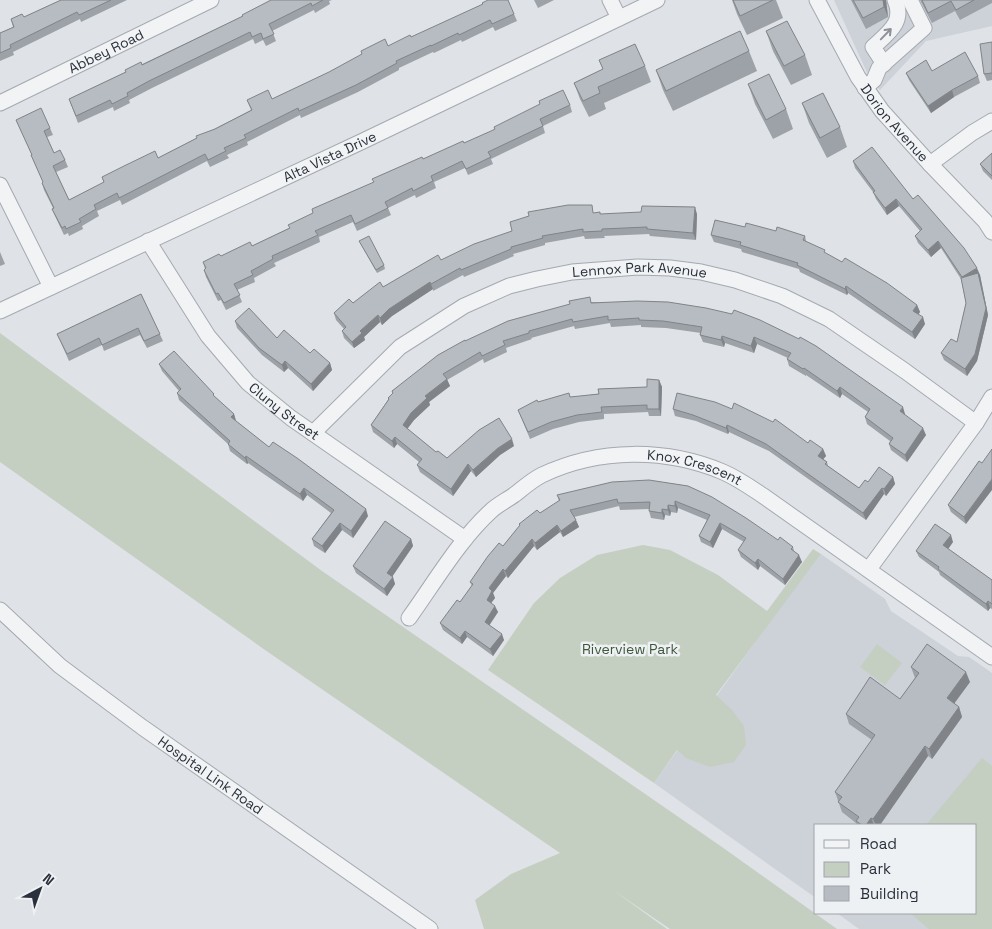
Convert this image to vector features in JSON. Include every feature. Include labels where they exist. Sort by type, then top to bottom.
[{"type":"street","name":"Abbey Road","points":[[0,103],[211,0]]},
{"type":"street","points":[[610,0],[619,18]]},
{"type":"street","name":"Alta Vista Drive","points":[[0,311],[363,141],[657,0]]},
{"type":"street","name":"Dorion Avenue","points":[[817,0],[865,88],[882,111],[985,221],[992,232]]},
{"type":"street","points":[[884,64],[873,47],[897,22],[899,9],[895,0]]},
{"type":"street","points":[[865,88],[874,80],[879,68],[924,28],[910,0]]},
{"type":"street","points":[[930,164],[972,133],[992,121]]},
{"type":"street","points":[[0,185],[51,287]]},
{"type":"street","name":"Cluny Street","points":[[148,241],[208,336],[242,376],[270,402],[464,539]]},
{"type":"street","name":"Lennox Park Avenue","points":[[313,433],[400,347],[464,306],[509,286],[538,279],[572,272],[638,266],[701,272],[735,280],[782,296],[829,319],[976,423]]},
{"type":"street","points":[[869,569],[976,423],[992,397]]},
{"type":"street","name":"Knox Crescent","points":[[409,618],[464,539],[493,509],[541,476],[569,465],[600,456],[633,454],[695,462],[724,473],[762,495],[992,656]]},
{"type":"street","name":"Hospital Link Road","points":[[0,610],[68,672],[142,727],[430,929]]},
{"type":"shaded area","points":[[834,0],[992,0],[992,26],[926,41],[880,90],[870,79]]},
{"type":"shaded area","points":[[821,554],[885,599],[891,611],[958,656],[969,657],[992,673],[992,929],[859,929],[838,914],[977,914],[977,824],[814,824],[814,897],[654,783]]},
{"type":"green space","points":[[0,333],[322,571],[722,847],[837,929],[670,929],[613,890],[667,929],[484,929],[475,900],[511,874],[560,853],[265,650],[0,462]]},
{"type":"green space","name":"Riverview Park","points":[[643,545],[670,550],[718,575],[767,611],[813,549],[821,554],[716,695],[732,710],[744,726],[746,745],[734,762],[710,767],[686,758],[677,750],[654,783],[488,670],[534,603],[560,578],[597,555]]},
{"type":"green space","points":[[877,644],[902,663],[885,685],[860,667]]},
{"type":"green space","points":[[982,758],[992,766],[992,929],[929,929],[911,914],[977,914],[977,824],[927,824]]},
{"type":"building","points":[[61,0],[111,0],[79,15],[77,12],[10,45],[11,48],[0,53],[0,33],[14,27],[11,19],[22,14],[24,17]]},
{"type":"building","points":[[271,0],[323,0],[312,6],[311,3],[269,24],[274,34],[263,39],[261,33],[252,37],[250,32],[149,81],[127,93],[128,96],[112,104],[110,100],[76,116],[69,99],[126,72],[125,70],[141,62],[142,65],[243,16]]},
{"type":"building","points":[[488,0],[508,0],[514,14],[492,24],[490,20],[396,61],[397,63],[356,85],[299,111],[298,108],[244,135],[246,138],[224,148],[226,151],[208,160],[205,154],[119,198],[117,193],[94,205],[96,209],[79,219],[81,222],[66,229],[65,226],[62,228],[52,209],[54,208],[16,120],[41,108],[50,128],[44,131],[54,153],[60,150],[65,160],[53,166],[69,200],[104,182],[102,177],[124,166],[155,151],[158,158],[197,138],[196,136],[215,129],[252,110],[247,100],[268,90],[272,99],[329,72],[362,54],[361,51],[385,39],[388,46],[483,4]]},
{"type":"building","points":[[733,0],[773,0],[740,16]]},
{"type":"building","points":[[853,0],[883,0],[884,7],[863,18]]},
{"type":"building","points":[[922,0],[974,0],[956,10],[951,1],[928,13]]},
{"type":"building","points":[[787,21],[805,55],[784,66],[766,31]]},
{"type":"building","points":[[740,31],[749,51],[666,91],[656,70]]},
{"type":"building","points":[[992,42],[992,73],[984,74],[980,44]]},
{"type":"building","points":[[635,44],[645,66],[598,87],[600,93],[583,101],[574,83],[603,69],[599,60]]},
{"type":"building","points":[[965,52],[978,76],[928,106],[906,73],[926,60],[932,71]]},
{"type":"building","points":[[769,74],[786,109],[766,120],[748,84]]},
{"type":"building","points":[[563,90],[570,105],[540,119],[543,126],[488,152],[491,157],[466,169],[462,161],[431,176],[433,181],[413,191],[412,188],[385,202],[388,208],[355,224],[351,215],[315,231],[318,235],[272,256],[273,259],[251,271],[253,275],[234,284],[240,295],[224,303],[218,293],[216,294],[204,270],[206,268],[203,262],[219,254],[221,256],[250,242],[252,246],[290,228],[288,225],[313,213],[312,209],[374,182],[372,179],[422,157],[423,159],[491,131],[495,129],[494,127],[540,104],[539,101]]},
{"type":"building","points":[[823,93],[840,127],[820,138],[802,103]]},
{"type":"building","points":[[872,147],[913,199],[918,195],[964,248],[977,268],[962,277],[938,241],[928,250],[915,236],[922,229],[896,199],[885,208],[853,161]]},
{"type":"building","points":[[992,153],[992,176],[980,164]]},
{"type":"building","points":[[568,205],[592,205],[593,213],[600,212],[600,214],[641,212],[642,206],[695,207],[693,233],[647,229],[647,227],[602,229],[602,231],[583,232],[583,229],[542,236],[543,238],[511,247],[511,249],[461,270],[460,268],[431,284],[430,282],[389,309],[380,318],[378,315],[360,331],[362,333],[352,342],[342,331],[346,327],[334,313],[349,299],[353,303],[380,282],[383,287],[438,255],[441,260],[474,244],[512,231],[510,222],[529,216],[528,212]]},
{"type":"building","points":[[715,220],[745,227],[746,223],[776,231],[777,227],[805,236],[803,240],[825,250],[824,252],[842,262],[845,258],[887,283],[917,305],[913,311],[923,317],[912,332],[846,286],[845,289],[797,265],[798,263],[740,245],[741,242],[711,235]]},
{"type":"building","points":[[369,236],[384,265],[376,270],[359,241]]},
{"type":"building","points":[[978,273],[986,308],[975,354],[965,369],[941,353],[951,339],[957,342],[966,303],[961,278]]},
{"type":"building","points":[[141,294],[160,334],[144,341],[138,328],[102,345],[99,338],[67,354],[57,334]]},
{"type":"building","points":[[590,297],[591,303],[668,302],[732,314],[734,310],[760,320],[816,346],[903,407],[900,411],[923,428],[905,455],[889,444],[893,438],[865,417],[870,409],[840,387],[837,391],[804,368],[787,359],[791,353],[754,337],[751,346],[722,336],[721,340],[700,335],[702,327],[663,321],[639,320],[639,318],[608,320],[608,316],[573,322],[572,319],[529,331],[529,333],[503,341],[505,345],[482,356],[480,352],[443,374],[447,379],[425,396],[427,398],[411,413],[403,425],[436,452],[438,451],[447,458],[479,430],[499,418],[512,439],[498,448],[473,470],[468,464],[451,489],[417,465],[422,459],[395,437],[392,441],[371,425],[393,393],[392,391],[438,355],[465,340],[508,321],[570,304],[569,301]]},
{"type":"building","points":[[249,308],[277,338],[284,330],[310,353],[314,349],[330,363],[311,384],[285,361],[282,365],[259,348],[235,321]]},
{"type":"building","points":[[174,351],[213,395],[234,414],[231,417],[269,447],[273,442],[366,509],[351,531],[340,523],[322,546],[312,539],[334,510],[304,488],[300,494],[246,456],[245,458],[228,444],[230,441],[177,393],[181,389],[159,364]]},
{"type":"building","points":[[647,379],[659,380],[659,409],[647,409],[647,405],[601,407],[602,412],[577,415],[551,422],[528,432],[518,410],[537,400],[538,402],[569,393],[570,397],[599,394],[598,389],[647,387]]},
{"type":"building","points":[[677,393],[715,402],[732,409],[734,403],[773,422],[775,419],[808,443],[810,440],[823,449],[818,456],[827,462],[825,464],[859,488],[865,480],[868,482],[879,467],[893,477],[863,513],[766,444],[727,425],[726,428],[673,409]]},
{"type":"building","points":[[992,449],[992,479],[964,517],[948,505],[979,461],[982,463]]},
{"type":"building","points":[[649,480],[688,486],[712,497],[778,540],[780,537],[793,547],[791,549],[799,555],[783,579],[758,559],[755,563],[738,550],[746,538],[720,523],[710,542],[699,536],[710,515],[675,501],[675,506],[668,505],[668,510],[662,509],[662,513],[649,511],[650,502],[618,503],[617,499],[570,510],[576,520],[561,531],[557,525],[535,543],[532,539],[505,571],[503,569],[489,588],[492,591],[487,600],[495,606],[485,622],[502,634],[490,649],[465,631],[460,638],[440,623],[457,600],[460,602],[473,584],[470,582],[499,543],[503,546],[519,524],[537,510],[540,513],[560,500],[557,495],[612,482]]},
{"type":"building","points":[[385,521],[411,539],[387,573],[393,577],[384,589],[353,566]]},
{"type":"building","points":[[935,524],[951,535],[943,545],[992,580],[992,604],[988,601],[986,604],[916,551]]},
{"type":"building","points":[[927,644],[966,672],[947,698],[959,707],[929,749],[925,746],[873,819],[871,818],[867,824],[860,824],[856,821],[859,817],[838,802],[842,797],[835,792],[875,735],[846,714],[870,677],[900,699],[919,673],[911,667]]}]
